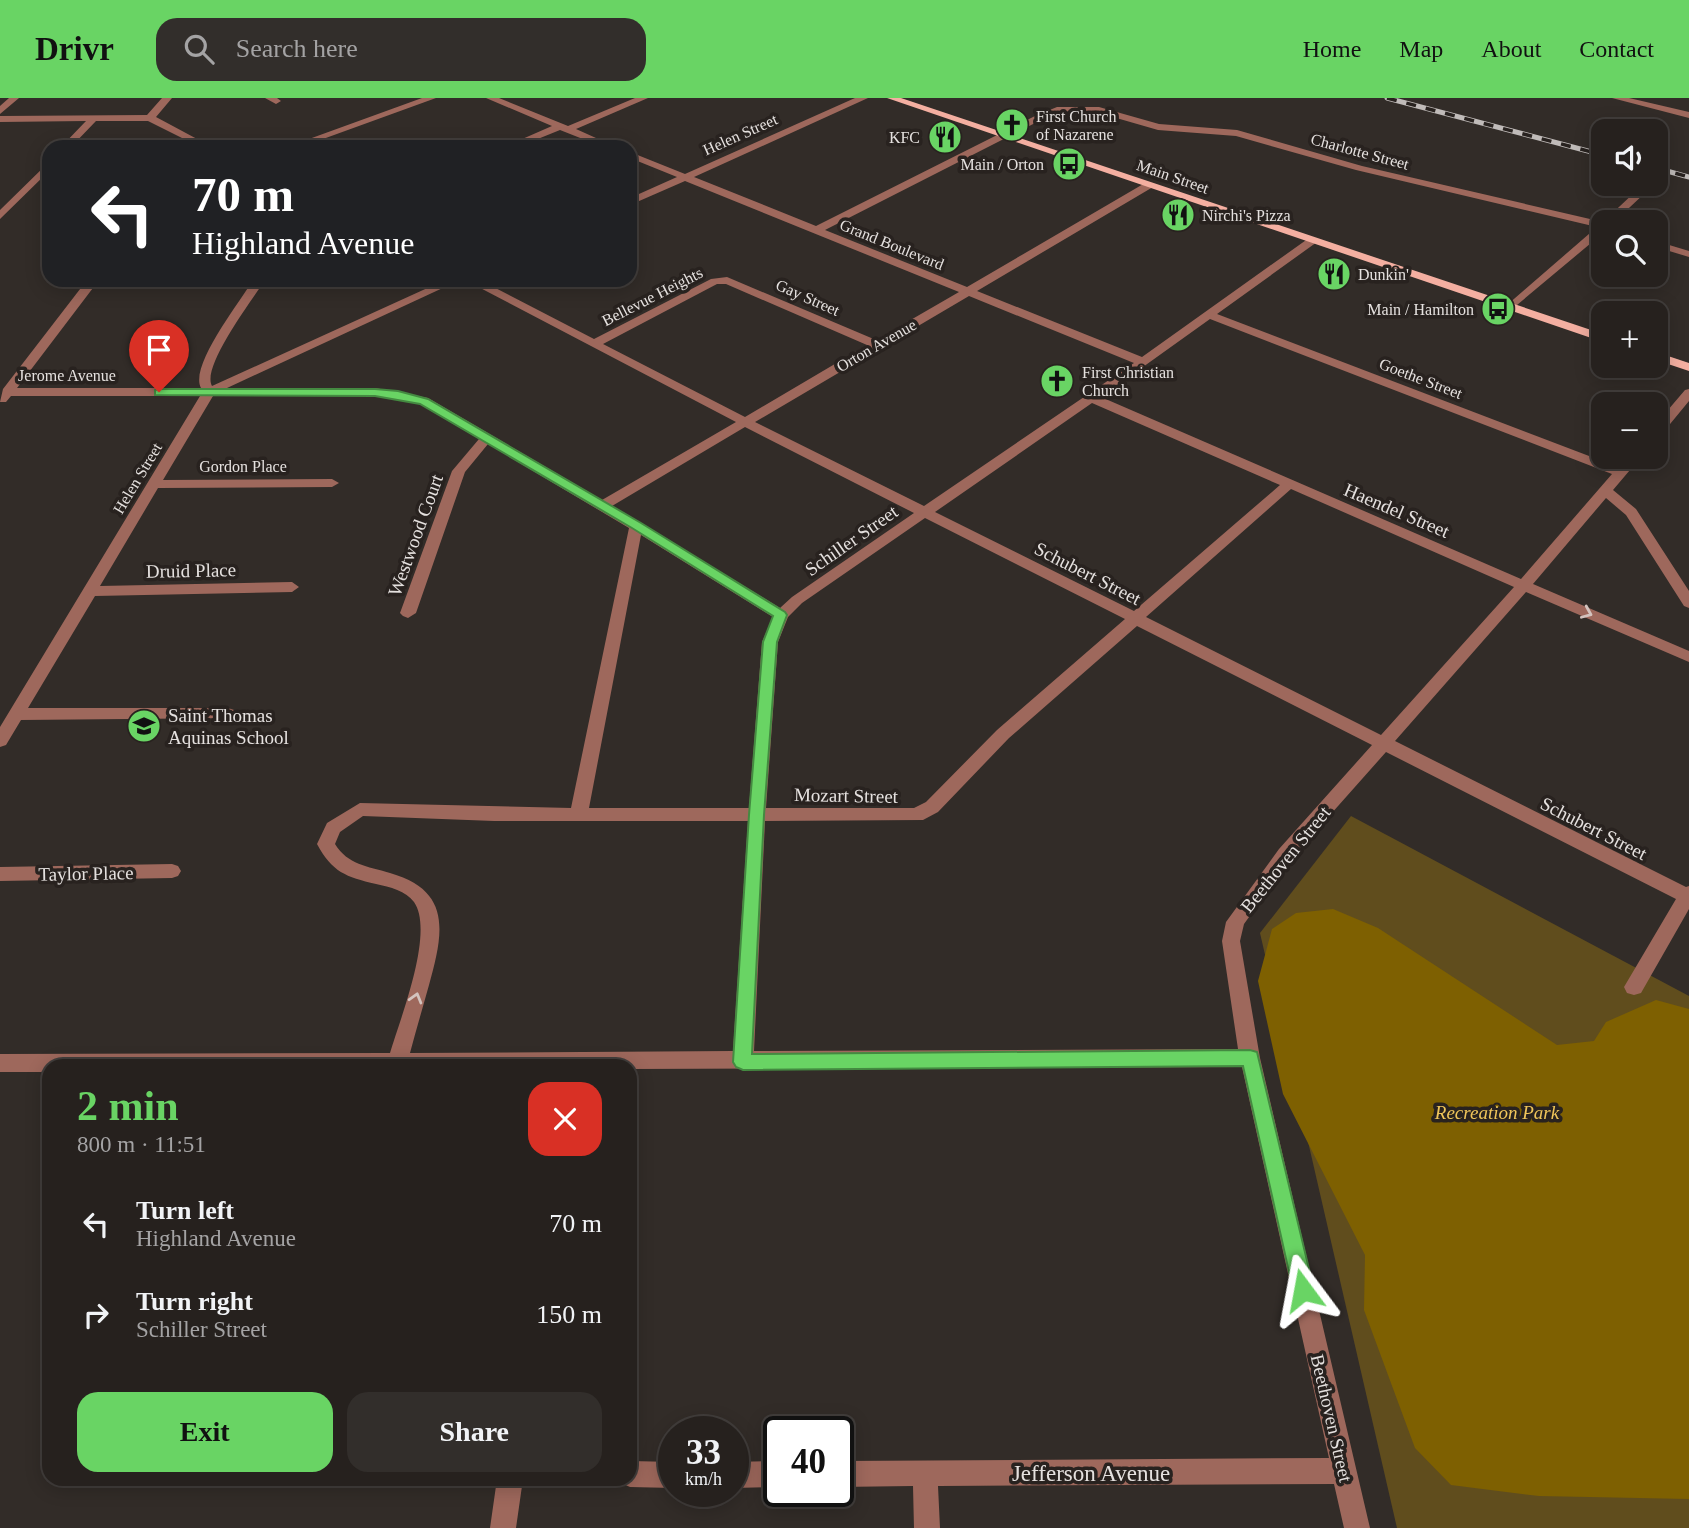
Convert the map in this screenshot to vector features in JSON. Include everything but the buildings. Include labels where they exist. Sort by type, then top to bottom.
[{"type":"main road","name":"Main Street","points":[[892,98],[916,103],[1004,136],[1591,334]]},
{"type":"main road","points":[[1668,359],[1689,367]]},
{"type":"street","points":[[0,111],[14,98]]},
{"type":"street","points":[[150,118],[167,98]]},
{"type":"street","points":[[312,140],[431,98]]},
{"type":"street","points":[[491,98],[594,140]]},
{"type":"street","points":[[530,140],[643,98]]},
{"type":"street","name":"Helen Street","points":[[637,199],[863,98]]},
{"type":"street","points":[[1617,98],[1689,115]]},
{"type":"street","name":"Charlotte Street","points":[[816,230],[1057,110],[1110,112],[1158,127],[1237,133],[1360,168],[1591,224]]},
{"type":"street","points":[[0,119],[150,118],[193,140]]},
{"type":"street","points":[[73,140],[93,119]]},
{"type":"street","name":"Grand Boulevard","points":[[637,158],[1143,362]]},
{"type":"street","points":[[0,216],[42,172]]},
{"type":"street","name":"Orton Avenue","points":[[602,506],[1149,185]]},
{"type":"street","points":[[1621,210],[1637,196]]},
{"type":"street","points":[[1511,307],[1591,237]]},
{"type":"street","name":"Schiller Street","points":[[780,615],[797,600],[1143,362],[1313,240]]},
{"type":"street","points":[[1668,248],[1689,254]]},
{"type":"street","name":"Bellevue Heights","points":[[593,344],[715,281],[727,280]]},
{"type":"street","name":"Gay Street","points":[[727,280],[876,345]]},
{"type":"street","points":[[4,397],[88,287]]},
{"type":"street","points":[[255,287],[206,364],[203,381],[209,392],[439,287]]},
{"type":"street","name":"Schubert Street","points":[[484,287],[745,422],[1688,896]]},
{"type":"street","name":"Goethe Street","points":[[1209,315],[1620,473]]},
{"type":"street","name":"Helen Street","points":[[0,741],[209,392]]},
{"type":"street","name":"Jerome Avenue","points":[[4,397],[209,392],[398,394],[424,401],[780,615]]},
{"type":"street","points":[[1668,418],[1689,393]]},
{"type":"street","name":"Haendel Street","points":[[1090,397],[1689,657]]},
{"type":"street","name":"Westwood Court","points":[[408,613],[459,471],[486,439]]},
{"type":"street","name":"Beethoven Street","points":[[1357,1528],[1250,1058],[1231,941],[1235,922],[1285,854],[1524,586],[1624,469]]},
{"type":"street","name":"Gordon Place","points":[[154,484],[332,483]]},
{"type":"street","name":"Mozart Street","points":[[398,1059],[431,944],[430,918],[425,900],[413,888],[388,878],[340,866],[330,856],[326,844],[333,828],[360,809],[494,814],[917,815],[932,807],[1003,734],[1289,484]]},
{"type":"street","points":[[1605,491],[1631,512],[1689,603]]},
{"type":"street","points":[[579,813],[636,526]]},
{"type":"street","name":"Druid Place","points":[[90,591],[292,587]]},
{"type":"street","points":[[743,1062],[770,642],[780,615]]},
{"type":"street","points":[[16,714],[228,714]]},
{"type":"street","name":"Taylor Place","points":[[0,874],[172,871]]},
{"type":"street","points":[[1634,986],[1688,896]]},
{"type":"street","points":[[637,1063],[1250,1058]]},
{"type":"street","points":[[0,1063],[42,1063]]},
{"type":"street","name":"Jefferson Avenue","points":[[854,1474],[1344,1471]]},
{"type":"street","points":[[637,1474],[658,1475]]},
{"type":"street","points":[[925,1474],[928,1528]]},
{"type":"street","points":[[503,1528],[509,1486]]},
{"type":"green space","name":"Recreation Park","points":[[1351,816],[1689,996],[1689,1528],[1397,1528],[1260,933]]},
{"type":"green space","name":"Recreation Park","points":[[1333,909],[1378,928],[1557,1045],[1594,1041],[1606,1022],[1656,1000],[1689,1009],[1689,1499],[1539,1496],[1451,1485],[1415,1448],[1364,1310],[1365,1255],[1283,1094],[1258,981],[1272,929],[1296,913]]},
{"type":"railway","points":[[1387,98],[1591,152]]},
{"type":"railway","points":[[1668,171],[1689,177]]},
{"type":"place","name":"First Church of Nazarene","points":[[1012,125]]},
{"type":"place","name":"KFC","points":[[945,137]]},
{"type":"place","name":"Main / Orton","points":[[1069,164]]},
{"type":"place","name":"Nirchi's Pizza","points":[[1178,215]]},
{"type":"place","name":"Dunkin'","points":[[1334,274]]},
{"type":"place","name":"Main / Hamilton","points":[[1498,309]]},
{"type":"place","name":"First Christian Church","points":[[1057,381]]},
{"type":"place","name":"Saint Thomas Aquinas School","points":[[144,726]]},
{"type":"route","points":[[159,392],[375,393],[398,394],[424,401],[780,615],[770,642],[743,1062],[1250,1058],[1303,1290]]}]
